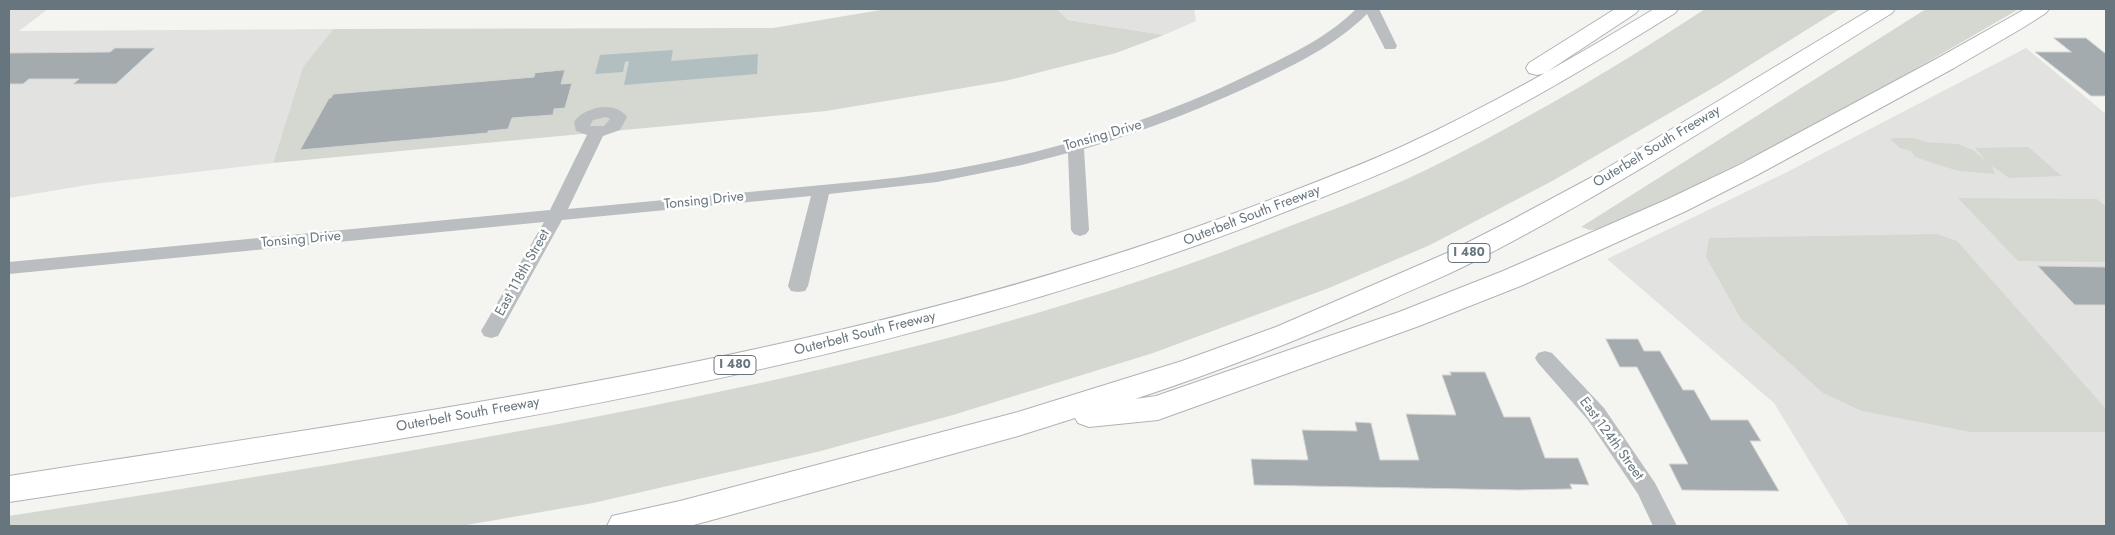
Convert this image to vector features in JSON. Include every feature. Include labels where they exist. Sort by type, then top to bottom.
[{"type":"highway","points":[[1436,140],[1522,78],[1629,9]]},
{"type":"highway","name":"Outerbelt South Freeway","points":[[9,489],[566,398],[855,338],[977,306],[1120,263],[1208,234],[1318,192],[1436,140],[1598,53],[1668,9]]},
{"type":"highway","name":"Outerbelt South Freeway","points":[[624,526],[680,514],[1018,424],[1193,369],[1286,334],[1457,259],[1601,182],[1885,9]]},
{"type":"highway","points":[[1018,424],[1158,408],[1409,319],[1513,278],[1677,205],[1748,170],[1934,70],[2039,9]]},
{"type":"street","name":"Tonsing Drive","points":[[9,268],[556,216],[937,177],[1004,164],[1162,119],[1236,88],[1298,56],[1341,31],[1364,9]]},
{"type":"street","points":[[1372,9],[1390,46]]},
{"type":"street","name":"East 118th Street","points":[[491,331],[556,216],[597,132]]},
{"type":"street","points":[[1076,145],[1080,230]]},
{"type":"street","points":[[798,286],[821,190]]},
{"type":"street","name":"East 124th Street","points":[[1545,358],[1596,414],[1648,489],[1665,526]]},
{"type":"shaded area","points":[[9,9],[48,9],[19,31],[333,29],[303,67],[273,163],[93,184],[9,198]]},
{"type":"shaded area","points":[[887,9],[1057,9],[1068,20],[1164,35],[1116,53],[1005,81],[826,111],[273,163],[303,67],[333,29],[773,28]]},
{"type":"shaded area","points":[[1057,9],[1194,9],[1196,21],[1164,35],[1068,20]]},
{"type":"shaded area","points":[[1705,9],[1840,9],[1718,85],[1554,180],[1430,245],[1329,288],[1153,353],[953,415],[817,452],[593,503],[461,526],[9,526],[9,516],[328,465],[487,437],[724,391],[956,336],[1109,291],[1259,238],[1380,191],[1427,170],[1548,105],[1643,49]]},
{"type":"shaded area","points":[[1926,9],[2019,9],[1862,100],[1682,192],[1599,229],[1590,230],[1581,227]]},
{"type":"shaded area","points":[[2026,48],[2106,114],[2106,526],[1849,526],[1774,403],[1607,259],[1787,172]]},
{"type":"shaded area","points":[[673,50],[671,61],[758,54],[757,74],[624,85],[629,61],[625,62],[623,72],[595,74],[600,55]]},
{"type":"shaded area","points":[[1914,138],[1926,142],[1958,144],[1973,150],[1987,162],[1975,148],[2028,147],[2062,176],[2009,178],[1992,166],[1995,174],[1958,171],[1915,157],[1911,151],[1900,148],[1890,139]]},
{"type":"shaded area","points":[[1958,198],[2097,199],[2106,207],[2106,262],[2018,261]]},
{"type":"shaded area","points":[[1937,234],[1957,241],[2106,409],[2106,432],[1971,432],[1862,411],[1823,393],[1741,319],[1706,257],[1709,238]]},
{"type":"building","points":[[2054,38],[2086,38],[2106,54],[2106,96],[2091,96],[2035,52],[2071,52]]},
{"type":"building","points":[[115,48],[155,48],[116,84],[73,84],[79,79],[29,79],[23,84],[9,84],[9,53],[110,52]]},
{"type":"building","points":[[565,70],[561,84],[572,83],[565,108],[554,109],[553,115],[512,118],[508,129],[488,131],[488,133],[300,150],[333,94],[534,77],[535,73]]},
{"type":"building","points":[[2038,266],[2106,267],[2106,305],[2075,305]]},
{"type":"building","points":[[1606,339],[1638,339],[1644,351],[1660,351],[1683,390],[1694,390],[1711,420],[1748,420],[1761,441],[1750,441],[1779,491],[1682,490],[1669,464],[1688,464],[1637,367],[1620,367]]},
{"type":"building","points":[[1450,372],[1485,372],[1504,417],[1530,417],[1545,458],[1578,458],[1589,485],[1570,484],[1572,489],[1519,490],[1254,485],[1251,459],[1308,460],[1302,430],[1357,431],[1355,422],[1371,423],[1380,460],[1419,460],[1406,414],[1456,415],[1442,375],[1451,375]]}]
